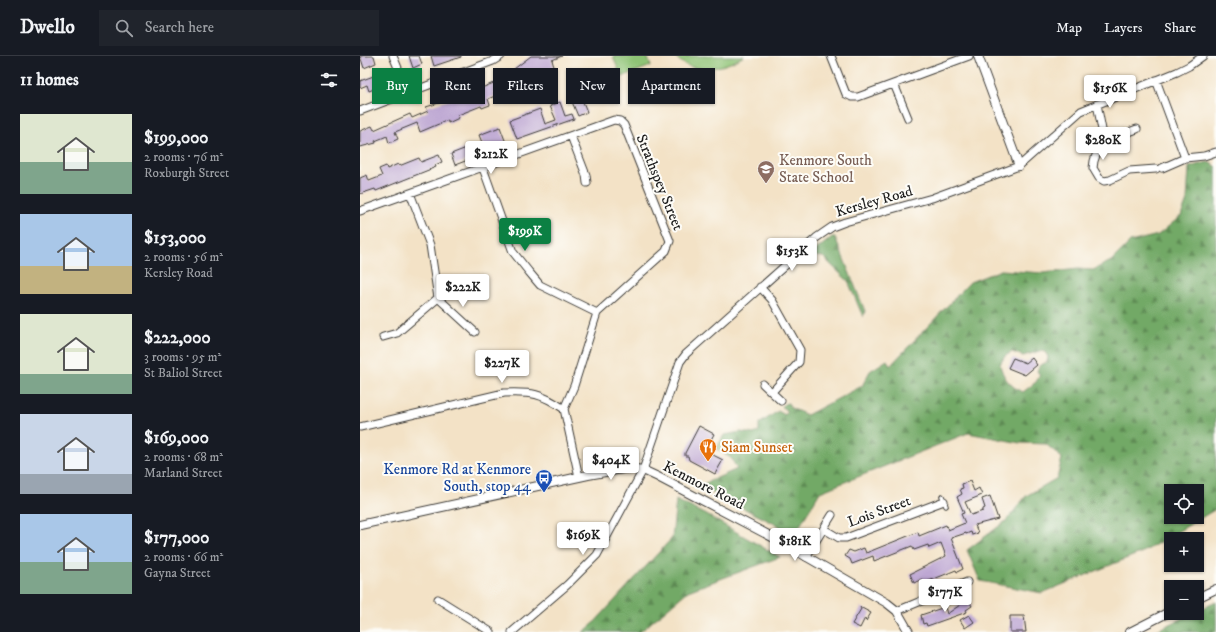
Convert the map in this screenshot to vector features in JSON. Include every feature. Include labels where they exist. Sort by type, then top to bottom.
[{"type":"street","points":[[394,56],[399,68]]},
{"type":"street","points":[[422,87],[493,61],[501,56]]},
{"type":"street","points":[[831,56],[846,94],[852,97],[858,97],[969,56]]},
{"type":"street","points":[[978,56],[1019,166]]},
{"type":"street","name":"Kersley Road","points":[[512,632],[568,586],[597,555],[643,470],[680,362],[686,354],[816,238],[832,227],[932,198],[1019,166],[1081,111],[1189,66],[1203,56]]},
{"type":"street","points":[[1156,80],[1185,158]]},
{"type":"street","points":[[894,84],[908,118]]},
{"type":"street","points":[[360,111],[378,104]]},
{"type":"street","points":[[1097,104],[1103,135],[1093,168],[1099,178],[1104,181],[1110,180],[1130,171],[1159,169],[1185,158],[1204,156],[1216,152]]},
{"type":"street","name":"Strathspey Street","points":[[571,136],[614,120],[620,121],[624,125],[670,241],[666,251],[597,313]]},
{"type":"street","points":[[1103,135],[1113,138],[1137,128]]},
{"type":"street","points":[[360,211],[571,136],[586,175],[587,183]]},
{"type":"street","points":[[482,168],[513,252],[540,285],[597,313],[574,386],[564,409],[579,477]]},
{"type":"street","points":[[410,193],[430,245],[438,298],[475,332]]},
{"type":"street","points":[[760,287],[772,300],[800,350],[801,356],[799,362],[772,392]]},
{"type":"street","points":[[383,338],[397,332],[438,298]]},
{"type":"street","points":[[763,384],[781,401]]},
{"type":"street","points":[[360,427],[504,393],[527,392],[547,397],[564,409]]},
{"type":"street","name":"Kenmore Road","points":[[360,525],[579,477],[628,468],[643,470],[748,524],[887,603],[897,611],[909,632]]},
{"type":"street","name":"Lois Street","points":[[824,530],[839,538],[846,538],[944,501]]},
{"type":"street","name":"Lois Street","points":[[806,557],[832,515]]},
{"type":"street","points":[[897,611],[967,582]]},
{"type":"street","points":[[1204,595],[1216,589]]},
{"type":"street","points":[[438,599],[490,632]]},
{"type":"street","points":[[1130,632],[1164,615]]},
{"type":"green space","points":[[613,56],[647,56],[651,66],[646,68],[628,68],[628,74],[621,77],[620,68],[618,68]]},
{"type":"green space","points":[[675,56],[744,56],[718,67],[690,67],[682,63]]},
{"type":"green space","points":[[1208,162],[1216,166],[1216,509],[1204,516],[1204,484],[1164,484],[1164,524],[1191,524],[1177,532],[1164,532],[1164,540],[1145,551],[1042,593],[980,581],[967,550],[1006,521],[1026,496],[1057,478],[1062,458],[1046,444],[1020,443],[968,433],[820,492],[795,534],[699,486],[737,469],[731,458],[716,449],[724,435],[741,432],[754,434],[759,431],[759,424],[778,411],[785,415],[787,412],[782,406],[784,404],[788,403],[791,408],[807,415],[862,386],[870,371],[887,360],[890,366],[970,282],[1001,270],[1043,273],[1078,269],[1093,270],[1111,261],[1130,242],[1158,235],[1181,216],[1187,200],[1189,167]],"holes":[[[1040,351],[1045,352],[1048,357],[1047,362],[1039,366],[1037,371],[1040,375],[1036,382],[1023,392],[1007,381],[1000,364],[1005,356],[1012,352],[1023,356]]]},
{"type":"green space","points":[[832,237],[835,237],[865,311],[863,317],[848,281],[823,257],[814,256],[815,251]]},
{"type":"green space","points":[[676,500],[705,514],[780,557],[688,591],[640,632],[583,632],[592,625],[672,538]]},
{"type":"green space","points":[[1216,602],[1216,632],[1153,632],[1178,620],[1204,620],[1204,608]]},
{"type":"building","points":[[360,56],[374,56],[376,63],[364,68]]},
{"type":"building","points":[[409,56],[419,56],[422,64],[413,68]]},
{"type":"building","points":[[431,56],[461,56],[461,57],[434,66]]},
{"type":"building","points":[[531,56],[562,56],[552,60],[554,67],[552,68],[515,68]]},
{"type":"building","points":[[372,77],[372,90],[369,91],[367,85],[360,88],[360,81]]},
{"type":"building","points":[[493,83],[493,97],[488,99],[490,105],[482,108],[481,106],[458,115],[459,118],[448,123],[448,120],[420,132],[417,123],[395,132],[398,139],[389,143],[387,136],[375,141],[376,143],[360,147],[360,131],[372,126],[374,130],[410,114],[412,118],[428,111],[426,107],[436,104],[485,104],[485,87]]},
{"type":"building","points":[[560,102],[565,116],[572,114],[574,119],[517,139],[510,120],[540,109],[545,124],[556,120],[550,106]]},
{"type":"building","points":[[573,104],[584,104],[587,112],[578,116]]},
{"type":"building","points":[[500,127],[506,143],[504,146],[455,165],[451,154],[469,147],[470,150],[483,145],[479,135]]},
{"type":"building","points":[[439,155],[442,162],[435,165],[436,167],[376,191],[375,189],[360,194],[360,178],[367,175],[369,181],[382,176],[379,169],[386,166],[387,169],[419,158],[421,162]]},
{"type":"building","points":[[1013,358],[1026,363],[1032,358],[1037,365],[1025,375],[1008,368]]},
{"type":"building","points":[[699,426],[714,434],[705,451],[723,460],[715,474],[689,460],[688,456],[685,456],[685,453]]},
{"type":"building","points":[[970,481],[974,491],[979,488],[982,495],[965,502],[971,515],[983,511],[985,508],[982,499],[990,496],[998,519],[975,525],[978,533],[972,535],[971,532],[951,538],[963,569],[957,572],[956,570],[924,583],[922,579],[914,583],[910,574],[946,556],[941,543],[929,548],[928,545],[914,550],[912,546],[874,561],[873,556],[852,564],[850,559],[845,556],[849,550],[854,552],[864,548],[866,553],[918,532],[919,536],[946,525],[948,530],[965,523],[961,514],[964,513],[957,497],[962,494],[960,489],[963,488],[962,484]]},
{"type":"building","points":[[967,598],[972,606],[966,610],[967,612],[927,626],[926,623],[923,624],[921,615],[945,607],[947,614]]},
{"type":"building","points":[[860,607],[871,613],[866,621],[865,618],[860,628],[852,624],[861,609]]},
{"type":"building","points":[[969,615],[974,622],[965,628],[960,620]]},
{"type":"building","points":[[1010,616],[1024,616],[1026,632],[1010,632]]},
{"type":"place","name":"Kenmore South State School","points":[[766,184]]},
{"type":"place","name":"Siam Sunset","points":[[708,462]]},
{"type":"place","name":"Kenmore Rd at Kenmore South, stop 44","points":[[544,493]]}]
